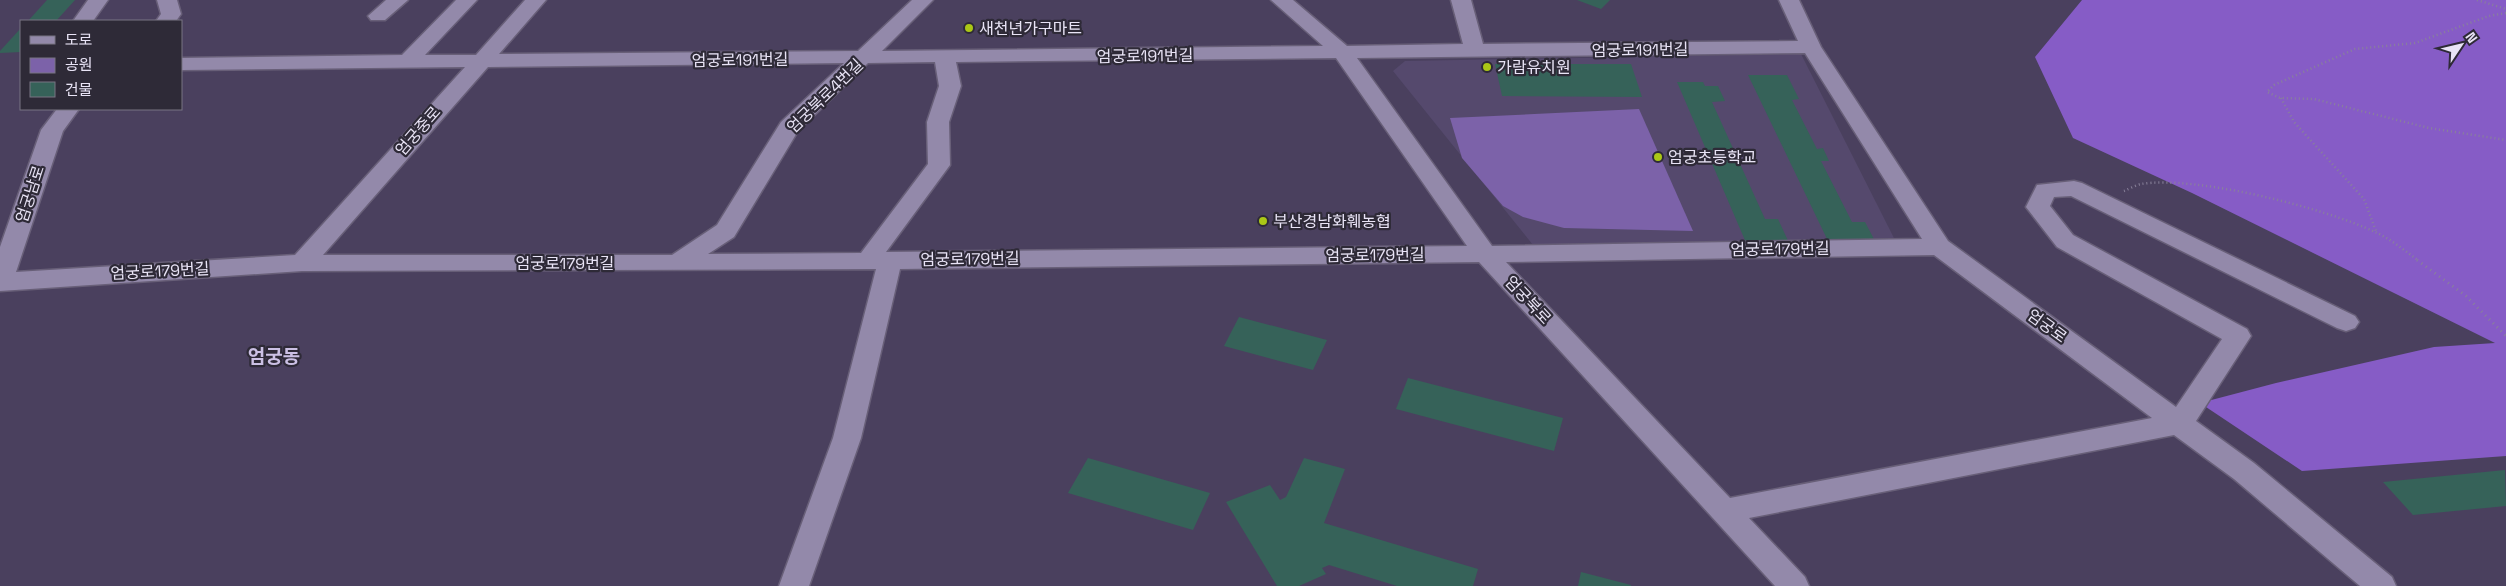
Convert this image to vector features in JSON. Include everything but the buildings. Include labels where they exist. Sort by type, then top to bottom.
[{"type":"street","points":[[84,20],[98,0]]},
{"type":"street","points":[[167,0],[171,14],[167,20]]},
{"type":"street","points":[[378,16],[398,0]]},
{"type":"street","points":[[406,63],[467,0]]},
{"type":"street","name":"엄궁중로","points":[[302,263],[536,0]]},
{"type":"street","name":"엄궁북로4번길","points":[[677,263],[726,231],[789,127],[863,59],[923,0]]},
{"type":"street","name":"엄궁북로","points":[[1281,0],[1343,53],[1485,254],[1794,586]]},
{"type":"street","points":[[1461,0],[1475,52]]},
{"type":"street","name":"엄궁로","points":[[1789,0],[1812,47],[1938,247],[2244,471],[2381,586]]},
{"type":"street","name":"엄궁로191번길","points":[[182,64],[863,59],[1812,47]]},
{"type":"street","points":[[794,586],[847,438],[879,260],[939,165],[938,122],[950,86],[945,58]]},
{"type":"street","name":"엄궁남로","points":[[1,282],[52,130],[67,110]]},
{"type":"street","points":[[1724,511],[2180,423],[2238,336],[2065,241],[2038,207],[2044,190],[2074,188],[2346,322]]},
{"type":"street","name":"엄궁로179번길","points":[[1,282],[302,263],[677,263],[1938,247]]},
{"type":"path","points":[[2477,0],[2506,8]]},
{"type":"path","points":[[2506,12],[2489,16],[2415,43],[2355,49],[2267,90],[2268,93],[2280,98],[2314,99],[2429,128],[2506,140]]},
{"type":"path","points":[[2280,98],[2294,122],[2364,199],[2376,232]]},
{"type":"path","points":[[2122,195],[2125,189],[2132,185],[2158,181],[2249,194],[2332,215],[2376,232],[2456,288],[2506,336]]},
{"type":"shaded area","points":[[2082,0],[2506,0],[2506,456],[2302,471],[2200,403],[2276,383],[2434,347],[2495,343],[2192,193],[2073,138],[2035,57]]},
{"type":"shaded area","name":"엄궁초등학교","points":[[1801,54],[1897,244],[1537,250],[1393,71],[1405,61]]},
{"type":"green space","points":[[1639,109],[1693,231],[1564,228],[1523,217],[1503,206],[1462,158],[1450,118]]},
{"type":"place","name":"새천년가구마트","points":[[969,28]]},
{"type":"place","name":"가람유치원","points":[[1487,67]]},
{"type":"place","name":"엄궁초등학교","points":[[1658,157]]},
{"type":"place","name":"부산경남화훼농협","points":[[1263,221]]},
{"type":"district","name":"엄궁동","points":[[274,356]]}]
